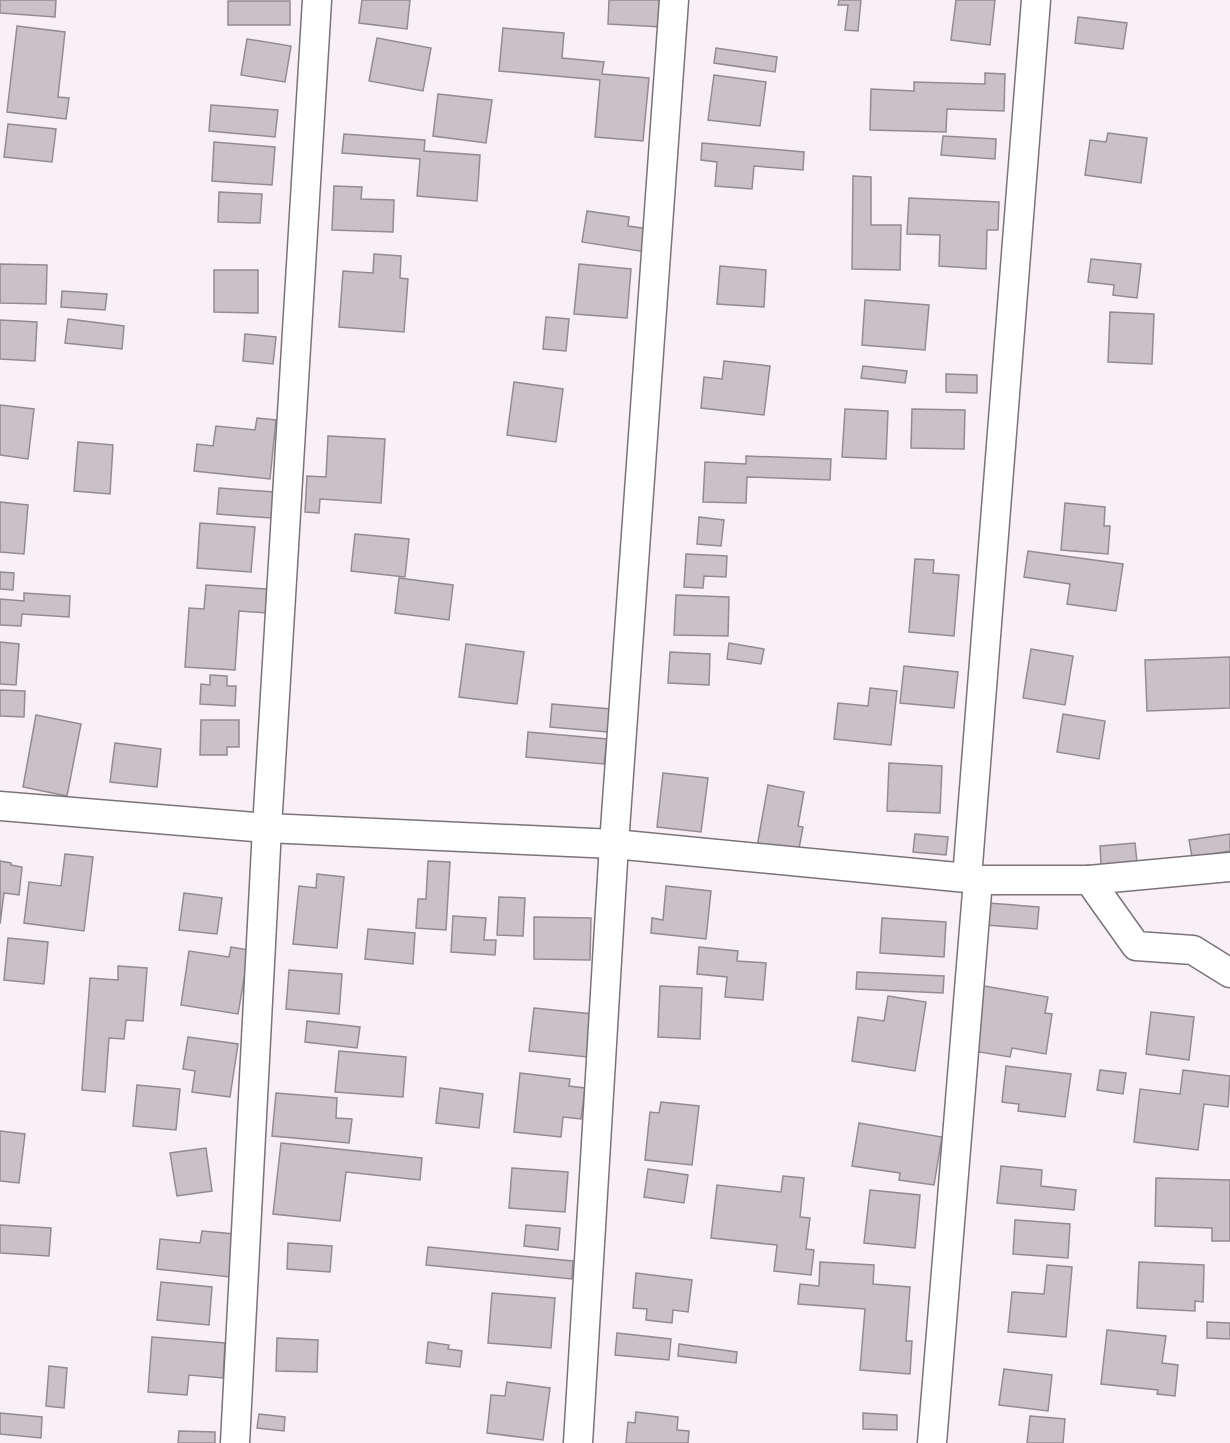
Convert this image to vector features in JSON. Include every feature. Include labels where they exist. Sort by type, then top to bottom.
[{"type":"street","points":[[236,1443],[267,828],[317,0]]},
{"type":"street","points":[[578,1443],[614,844],[674,0]]},
{"type":"street","points":[[932,1443],[1036,0]]},
{"type":"street","points":[[0,806],[267,828],[614,844],[972,879],[1089,880],[1230,867]]},
{"type":"street","points":[[1089,880],[1136,946],[1193,950],[1230,973]]},
{"type":"building","points":[[0,0],[56,0],[55,17],[0,13]]},
{"type":"building","points":[[362,0],[410,0],[407,29],[359,23]]},
{"type":"building","points":[[609,0],[663,0],[662,27],[608,24]]},
{"type":"building","points":[[839,0],[861,0],[858,31],[845,30],[848,5],[838,5]]},
{"type":"building","points":[[956,0],[995,0],[990,45],[951,40]]},
{"type":"building","points":[[228,1],[290,1],[290,25],[228,25]]},
{"type":"building","points":[[1078,17],[1127,23],[1123,49],[1075,43]]},
{"type":"building","points":[[17,26],[65,32],[58,97],[69,98],[66,119],[7,112]]},
{"type":"building","points":[[503,28],[564,33],[562,58],[604,62],[602,74],[649,78],[643,141],[595,137],[600,80],[499,71]]},
{"type":"building","points":[[377,38],[431,48],[423,91],[369,81]]},
{"type":"building","points":[[247,39],[291,46],[285,82],[241,75]]},
{"type":"building","points":[[716,48],[777,57],[775,72],[714,63]]},
{"type":"building","points":[[985,73],[1005,74],[1004,111],[947,109],[946,132],[870,130],[871,89],[914,91],[914,82],[985,84]]},
{"type":"building","points":[[714,75],[766,82],[760,126],[708,120]]},
{"type":"building","points":[[438,94],[492,100],[486,143],[433,136]]},
{"type":"building","points":[[211,105],[278,110],[275,137],[209,131]]},
{"type":"building","points":[[8,124],[56,129],[52,162],[4,157]]},
{"type":"building","points":[[1108,133],[1147,138],[1141,183],[1085,175],[1090,140],[1106,142]]},
{"type":"building","points":[[344,134],[425,140],[424,151],[480,155],[477,201],[417,196],[420,159],[342,153]]},
{"type":"building","points":[[943,136],[996,139],[995,159],[941,155]]},
{"type":"building","points":[[214,142],[275,147],[272,185],[212,181]]},
{"type":"building","points":[[702,143],[804,152],[803,170],[754,166],[752,189],[715,186],[717,162],[701,160]]},
{"type":"building","points":[[853,176],[871,177],[871,225],[901,225],[900,270],[852,269]]},
{"type":"building","points":[[334,186],[362,187],[361,199],[394,200],[393,232],[332,230]]},
{"type":"building","points":[[219,192],[262,194],[260,223],[218,222]]},
{"type":"building","points":[[909,198],[999,202],[998,230],[987,230],[986,269],[939,266],[940,235],[907,234]]},
{"type":"building","points":[[587,211],[629,217],[628,226],[649,229],[646,252],[582,242]]},
{"type":"building","points":[[374,254],[401,256],[400,278],[408,279],[404,332],[339,327],[343,271],[373,273]]},
{"type":"building","points":[[1091,259],[1141,264],[1137,298],[1113,295],[1114,285],[1088,282]]},
{"type":"building","points":[[0,264],[47,265],[46,304],[0,303]]},
{"type":"building","points":[[579,264],[631,269],[627,318],[574,314]]},
{"type":"building","points":[[720,266],[766,270],[764,307],[717,304]]},
{"type":"building","points":[[214,270],[258,270],[258,313],[214,312]]},
{"type":"building","points":[[62,291],[107,294],[105,310],[61,307]]},
{"type":"building","points":[[865,300],[929,305],[925,350],[862,345]]},
{"type":"building","points":[[1110,312],[1154,314],[1152,364],[1108,362]]},
{"type":"building","points":[[546,317],[569,319],[566,351],[543,349]]},
{"type":"building","points":[[68,319],[124,326],[122,349],[65,343]]},
{"type":"building","points":[[0,320],[37,322],[35,361],[0,359]]},
{"type":"building","points":[[245,334],[276,337],[273,364],[243,361]]},
{"type":"building","points":[[724,361],[770,366],[764,415],[701,408],[704,377],[722,379]]},
{"type":"building","points":[[863,366],[907,371],[905,383],[861,378]]},
{"type":"building","points":[[946,374],[977,375],[977,393],[946,392]]},
{"type":"building","points":[[514,382],[563,389],[556,442],[507,435]]},
{"type":"building","points":[[0,405],[34,409],[28,459],[0,455]]},
{"type":"building","points":[[845,409],[888,411],[886,459],[842,457]]},
{"type":"building","points":[[912,409],[965,410],[964,449],[911,448]]},
{"type":"building","points":[[257,418],[276,420],[270,479],[194,471],[197,444],[213,446],[216,426],[255,430]]},
{"type":"building","points":[[328,436],[385,439],[381,503],[320,499],[319,513],[305,512],[307,476],[326,477]]},
{"type":"building","points":[[78,442],[113,445],[110,494],[74,491]]},
{"type":"building","points":[[746,456],[831,459],[830,480],[747,477],[746,503],[703,502],[705,462],[746,464]]},
{"type":"building","points":[[219,488],[274,492],[271,518],[217,514]]},
{"type":"building","points":[[0,502],[28,505],[24,554],[0,552]]},
{"type":"building","points":[[1065,503],[1105,507],[1104,526],[1110,526],[1108,554],[1061,550]]},
{"type":"building","points":[[699,517],[724,520],[721,546],[697,544]]},
{"type":"building","points":[[200,523],[255,527],[251,572],[197,568]]},
{"type":"building","points":[[355,534],[409,539],[405,577],[351,571]]},
{"type":"building","points":[[1028,551],[1123,564],[1116,611],[1067,604],[1070,584],[1024,577]]},
{"type":"building","points":[[686,554],[727,556],[726,577],[704,576],[703,588],[684,587]]},
{"type":"building","points":[[915,559],[934,560],[933,573],[959,575],[954,636],[909,632]]},
{"type":"building","points":[[0,572],[14,573],[13,590],[0,589]]},
{"type":"building","points":[[399,578],[453,585],[449,620],[395,613]]},
{"type":"building","points":[[206,585],[267,589],[266,613],[239,611],[235,670],[185,667],[189,608],[204,609]]},
{"type":"building","points":[[24,593],[70,596],[69,617],[22,614],[21,626],[0,625],[0,599],[24,601]]},
{"type":"building","points":[[676,595],[729,597],[728,636],[674,635]]},
{"type":"building","points":[[0,642],[19,644],[16,685],[0,684]]},
{"type":"building","points":[[729,643],[764,649],[761,664],[727,659]]},
{"type":"building","points":[[466,644],[524,652],[517,704],[459,697]]},
{"type":"building","points":[[1031,649],[1073,656],[1065,705],[1023,698]]},
{"type":"building","points":[[670,652],[710,654],[709,685],[668,683]]},
{"type":"building","points":[[1230,657],[1230,708],[1147,711],[1145,660]]},
{"type":"building","points":[[904,666],[958,672],[954,708],[900,703]]},
{"type":"building","points":[[210,675],[227,676],[227,686],[236,686],[235,706],[200,704],[201,684],[210,685]]},
{"type":"building","points":[[870,688],[897,691],[891,745],[834,739],[838,703],[868,706]]},
{"type":"building","points":[[0,690],[25,691],[24,717],[0,716]]},
{"type":"building","points":[[552,704],[611,709],[608,732],[550,727]]},
{"type":"building","points":[[1063,714],[1105,721],[1099,759],[1057,752]]},
{"type":"building","points":[[36,715],[81,724],[67,796],[23,787]]},
{"type":"building","points":[[201,720],[239,720],[239,747],[227,747],[227,755],[200,755]]},
{"type":"building","points":[[528,732],[607,739],[604,764],[526,757]]},
{"type":"building","points":[[115,743],[161,749],[157,787],[110,782]]},
{"type":"building","points":[[889,763],[942,766],[940,813],[887,811]]},
{"type":"building","points":[[663,773],[708,778],[701,832],[657,827]]},
{"type":"building","points":[[768,785],[804,792],[798,826],[803,827],[798,854],[757,847]]},
{"type":"building","points":[[915,834],[948,837],[946,855],[913,852]]},
{"type":"building","points":[[1230,834],[1230,851],[1192,857],[1189,840]]},
{"type":"building","points":[[1135,843],[1137,862],[1101,865],[1100,846]]},
{"type":"building","points":[[65,854],[93,857],[84,931],[24,923],[29,882],[61,886]]},
{"type":"building","points":[[0,861],[22,867],[19,895],[4,893],[0,924]]},
{"type":"building","points":[[428,861],[450,862],[446,930],[416,928],[418,899],[426,899]]},
{"type":"building","points":[[317,874],[344,877],[337,948],[293,944],[299,886],[316,888]]},
{"type":"building","points":[[666,886],[711,891],[706,939],[651,933],[652,918],[663,920]]},
{"type":"building","points":[[184,893],[222,898],[217,934],[179,930]]},
{"type":"building","points":[[499,897],[525,898],[523,936],[497,935]]},
{"type":"building","points":[[988,903],[1039,907],[1037,929],[986,925]]},
{"type":"building","points":[[453,916],[486,918],[484,940],[496,940],[495,955],[451,952]]},
{"type":"building","points":[[534,917],[591,918],[590,960],[534,959]]},
{"type":"building","points":[[882,918],[946,922],[944,957],[880,953]]},
{"type":"building","points":[[368,929],[415,933],[413,964],[365,959]]},
{"type":"building","points":[[8,938],[48,942],[44,984],[4,980]]},
{"type":"building","points":[[231,947],[249,950],[238,1014],[181,1005],[189,951],[229,957]]},
{"type":"building","points":[[699,947],[738,951],[737,961],[766,963],[763,1000],[725,997],[727,977],[697,974]]},
{"type":"building","points":[[118,966],[147,968],[143,1021],[126,1020],[124,1039],[109,1038],[105,1092],[82,1090],[90,978],[118,980]]},
{"type":"building","points":[[289,970],[342,974],[339,1014],[286,1009]]},
{"type":"building","points":[[857,972],[944,976],[943,993],[856,989]]},
{"type":"building","points":[[660,986],[702,988],[700,1039],[658,1037]]},
{"type":"building","points":[[984,986],[1048,997],[1045,1013],[1052,1014],[1046,1054],[1012,1048],[1010,1057],[973,1051]]},
{"type":"building","points":[[888,996],[926,1002],[915,1071],[852,1061],[858,1017],[884,1021]]},
{"type":"building","points":[[534,1008],[593,1014],[588,1057],[529,1051]]},
{"type":"building","points":[[1151,1012],[1194,1017],[1189,1060],[1146,1054]]},
{"type":"building","points":[[307,1021],[360,1027],[357,1048],[305,1042]]},
{"type":"building","points":[[188,1037],[238,1044],[230,1097],[192,1092],[195,1071],[183,1069]]},
{"type":"building","points":[[339,1051],[406,1057],[403,1097],[335,1092]]},
{"type":"building","points":[[1006,1066],[1071,1074],[1065,1117],[1018,1111],[1019,1104],[1002,1102]]},
{"type":"building","points":[[1100,1070],[1126,1073],[1123,1094],[1097,1090]]},
{"type":"building","points":[[1183,1070],[1230,1076],[1228,1107],[1204,1104],[1198,1150],[1134,1142],[1140,1089],[1180,1094]]},
{"type":"building","points":[[520,1073],[570,1079],[569,1086],[585,1088],[581,1119],[563,1117],[561,1137],[514,1132]]},
{"type":"building","points":[[137,1085],[180,1089],[176,1130],[133,1126]]},
{"type":"building","points":[[440,1088],[483,1094],[479,1128],[436,1123]]},
{"type":"building","points":[[276,1093],[337,1098],[336,1118],[352,1119],[349,1143],[272,1136]]},
{"type":"building","points":[[661,1102],[699,1106],[692,1165],[645,1160],[650,1112],[659,1113]]},
{"type":"building","points":[[859,1123],[942,1137],[934,1185],[899,1180],[900,1173],[852,1166]]},
{"type":"building","points":[[0,1131],[25,1134],[19,1183],[0,1181]]},
{"type":"building","points":[[281,1143],[422,1158],[420,1180],[346,1172],[340,1221],[273,1214]]},
{"type":"building","points":[[206,1148],[212,1191],[177,1196],[170,1153]]},
{"type":"building","points":[[1001,1166],[1042,1170],[1041,1186],[1076,1190],[1074,1210],[997,1203]]},
{"type":"building","points":[[512,1168],[568,1172],[565,1212],[509,1208]]},
{"type":"building","points":[[648,1169],[688,1175],[684,1203],[644,1197]]},
{"type":"building","points":[[783,1176],[804,1178],[800,1217],[810,1218],[806,1249],[814,1250],[811,1275],[774,1271],[777,1245],[711,1238],[717,1185],[781,1192]]},
{"type":"building","points":[[1156,1178],[1230,1180],[1230,1241],[1212,1241],[1212,1228],[1155,1226]]},
{"type":"building","points":[[870,1190],[920,1195],[915,1248],[864,1243]]},
{"type":"building","points":[[1015,1220],[1070,1224],[1068,1258],[1013,1254]]},
{"type":"building","points":[[0,1225],[51,1228],[49,1256],[0,1253]]},
{"type":"building","points":[[526,1225],[560,1228],[558,1250],[524,1246]]},
{"type":"building","points":[[202,1231],[235,1234],[230,1277],[157,1269],[160,1239],[200,1243]]},
{"type":"building","points":[[288,1243],[332,1246],[330,1272],[287,1269]]},
{"type":"building","points":[[428,1247],[573,1261],[572,1279],[426,1265]]},
{"type":"building","points":[[820,1262],[874,1265],[873,1284],[910,1287],[906,1341],[912,1341],[910,1374],[860,1370],[865,1309],[798,1304],[800,1284],[819,1286]]},
{"type":"building","points":[[1139,1262],[1204,1265],[1203,1302],[1195,1301],[1195,1311],[1137,1308]]},
{"type":"building","points":[[1047,1265],[1072,1267],[1066,1337],[1008,1332],[1012,1292],[1044,1294]]},
{"type":"building","points":[[636,1273],[692,1280],[688,1312],[673,1310],[672,1323],[646,1320],[647,1309],[633,1308]]},
{"type":"building","points":[[161,1282],[212,1287],[209,1325],[157,1320]]},
{"type":"building","points":[[492,1293],[555,1298],[551,1348],[488,1343]]},
{"type":"building","points":[[1207,1322],[1230,1323],[1230,1339],[1207,1338]]},
{"type":"building","points":[[1107,1330],[1166,1336],[1162,1363],[1178,1365],[1175,1396],[1157,1394],[1158,1390],[1101,1384]]},
{"type":"building","points":[[617,1333],[671,1339],[669,1360],[615,1355]]},
{"type":"building","points":[[152,1337],[225,1343],[223,1378],[189,1375],[187,1395],[148,1392]]},
{"type":"building","points":[[277,1338],[318,1340],[317,1372],[276,1371]]},
{"type":"building","points":[[428,1342],[449,1345],[448,1349],[462,1351],[460,1367],[426,1363]]},
{"type":"building","points":[[679,1344],[737,1352],[736,1363],[678,1356]]},
{"type":"building","points":[[49,1366],[67,1368],[64,1408],[46,1406]]},
{"type":"building","points":[[1004,1369],[1052,1375],[1048,1411],[999,1405]]},
{"type":"building","points":[[507,1382],[550,1388],[543,1440],[487,1433],[491,1395],[505,1396]]},
{"type":"building","points":[[636,1412],[678,1417],[677,1430],[689,1431],[688,1443],[626,1443],[628,1422],[635,1423]]},
{"type":"building","points":[[0,1413],[42,1417],[41,1438],[0,1434]]},
{"type":"building","points":[[863,1413],[897,1415],[897,1430],[863,1429]]},
{"type":"building","points":[[259,1414],[285,1417],[284,1431],[257,1428]]},
{"type":"building","points":[[1030,1416],[1065,1419],[1063,1443],[1027,1443]]},
{"type":"building","points":[[179,1431],[215,1432],[215,1443],[178,1443]]}]
